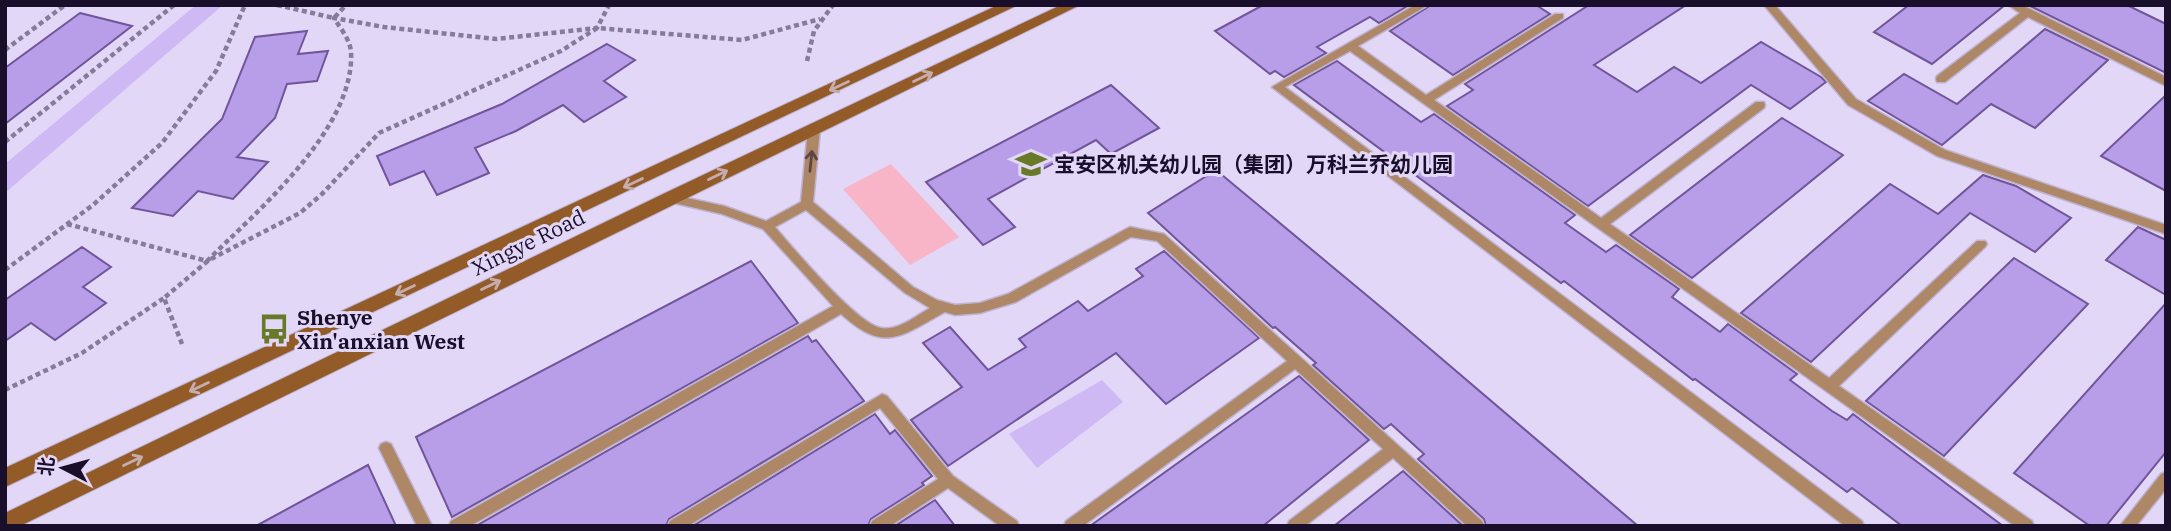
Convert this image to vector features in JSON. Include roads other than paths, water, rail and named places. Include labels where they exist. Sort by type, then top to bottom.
[{"type":"main road","name":"Xingye Road","points":[[5,478],[1012,5]]},
{"type":"main road","name":"Xingye Road","points":[[5,523],[669,198],[1073,5]]},
{"type":"main road","points":[[600,199],[590,209],[590,219],[598,226],[618,224]]},
{"type":"lane","points":[[1423,5],[1278,87],[1857,526]]},
{"type":"lane","points":[[1769,5],[1852,102],[1941,153],[2166,230]]},
{"type":"lane","points":[[2013,5],[2166,82]]},
{"type":"lane","points":[[1941,79],[2027,12]]},
{"type":"lane","points":[[1426,100],[1559,16]]},
{"type":"lane","points":[[1350,46],[2028,526]]},
{"type":"lane","points":[[1601,224],[1760,105]]},
{"type":"lane","points":[[807,204],[814,129]]},
{"type":"lane","points":[[669,198],[724,210],[767,226],[867,330],[888,333],[902,329],[943,307]]},
{"type":"lane","points":[[767,226],[807,204]]},
{"type":"lane","points":[[807,204],[909,290],[955,310],[979,308],[1013,298],[1130,232],[1160,237],[1477,526]]},
{"type":"lane","points":[[1830,386],[1981,244]]},
{"type":"lane","points":[[456,526],[842,307]]},
{"type":"lane","points":[[1071,526],[1296,361]]},
{"type":"lane","points":[[675,526],[883,400],[948,480],[1012,526]]},
{"type":"lane","points":[[386,448],[425,526]]},
{"type":"lane","points":[[1294,526],[1393,450]]},
{"type":"lane","points":[[2127,526],[2166,478]]},
{"type":"lane","points":[[877,526],[948,480]]},
{"type":"place","name":"宝安区机关幼儿园（集团）万科兰乔幼儿园","points":[[1031,164]]},
{"type":"place","name":"Shenye Xin'anxian West","points":[[274,329]]}]
